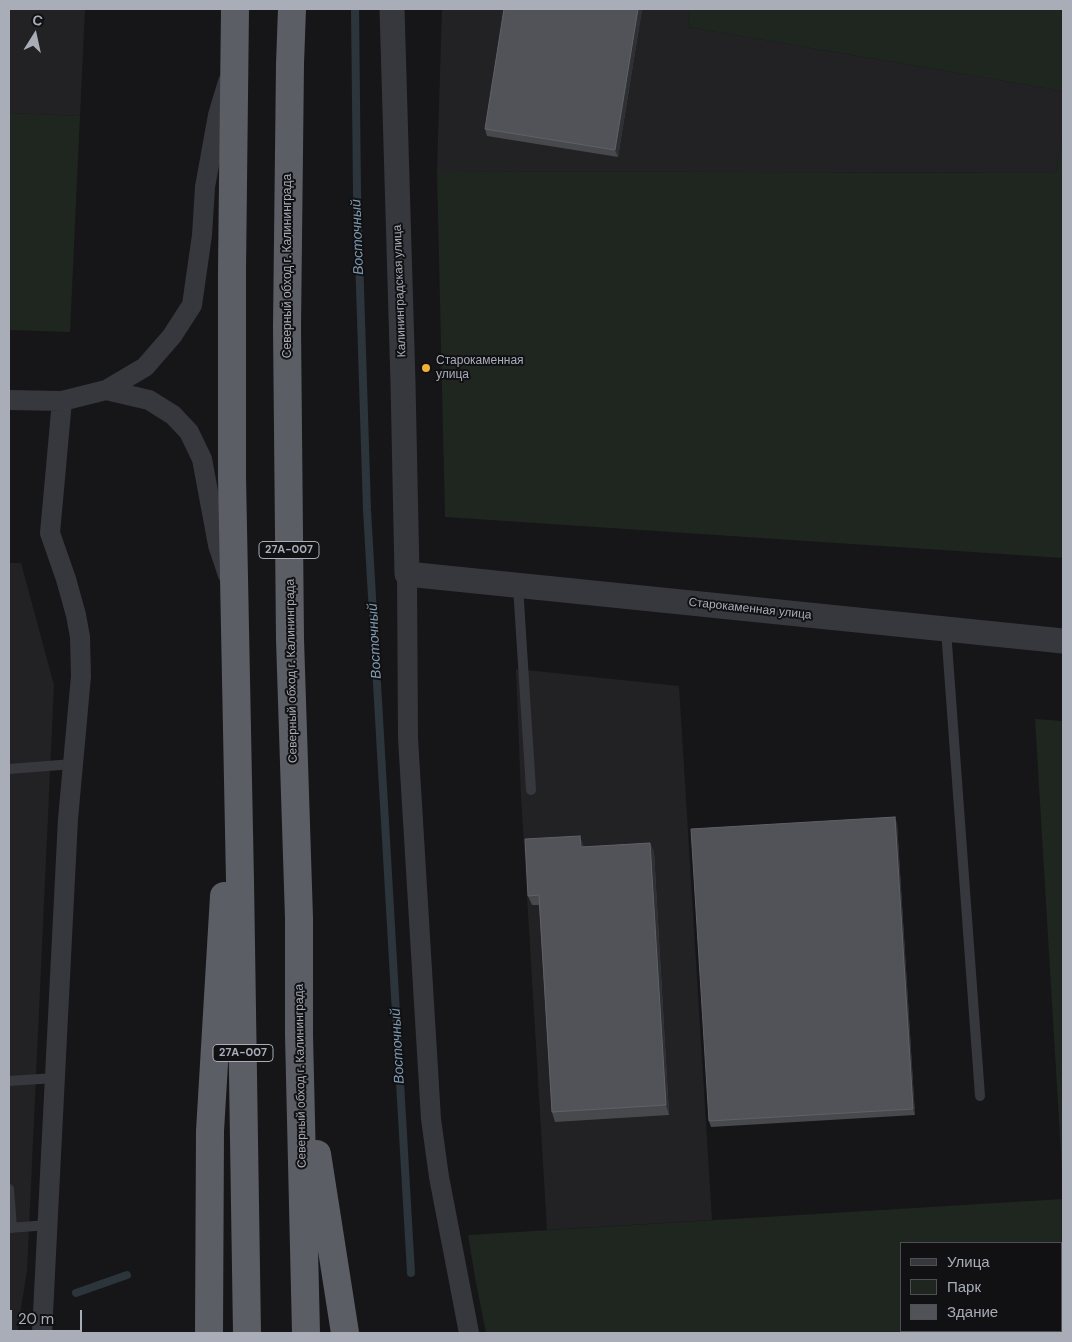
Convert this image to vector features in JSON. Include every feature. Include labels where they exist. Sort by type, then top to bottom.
[{"type":"highway","name":"27А-007","points":[[235,9],[232,477],[247,1333]]},
{"type":"highway","name":"Северный обход г. Калининграда","points":[[292,9],[287,327],[290,639],[299,918],[299,1035],[306,1333]]},
{"type":"highway","points":[[210,1333],[210,1131],[225,879],[238,773]]},
{"type":"highway","points":[[299,1035],[345,1333]]},
{"type":"street","name":"Калининградская улица","points":[[392,9],[407,574]]},
{"type":"street","points":[[9,400],[62,401],[106,390],[145,367],[172,336],[192,306],[202,235],[206,187],[216,124],[235,61]]},
{"type":"street","points":[[106,390],[149,400],[173,415],[190,432],[202,458],[218,545],[234,596]]},
{"type":"street","points":[[42,1333],[68,819],[81,676],[80,638],[76,616],[66,579],[50,533],[62,401]]},
{"type":"street","points":[[407,574],[408,738],[431,1119],[439,1177],[469,1333]]},
{"type":"street","name":"Старокаменная улица","points":[[407,574],[1063,641]]},
{"type":"lane","points":[[518,585],[531,790]]},
{"type":"lane","points":[[946,629],[980,1096]]},
{"type":"lane","points":[[9,769],[73,764]]},
{"type":"lane","points":[[9,1081],[55,1078]]},
{"type":"lane","points":[[9,1189],[10,1228],[48,1225]]},
{"type":"shaded area","points":[[9,9],[85,9],[80,116],[9,113]]},
{"type":"shaded area","points":[[442,9],[690,9],[688,27],[1063,91],[1063,129],[1056,173],[437,171]]},
{"type":"shaded area","points":[[9,563],[21,563],[54,685],[27,1271],[17,1333],[9,1333]]},
{"type":"shaded area","points":[[516,669],[679,686],[712,1220],[547,1230],[521,796]]},
{"type":"green space","points":[[690,9],[1063,9],[1063,91],[688,27]]},
{"type":"green space","points":[[9,113],[80,116],[70,332],[9,330]]},
{"type":"green space","points":[[1063,129],[1063,558],[445,517],[437,171],[1056,173]]},
{"type":"green space","points":[[1035,719],[1063,721],[1063,1187]]},
{"type":"green space","points":[[1063,1199],[1063,1333],[486,1333],[468,1235]]},
{"type":"building","points":[[504,9],[638,9],[615,150],[485,129]]},
{"type":"building","points":[[895,817],[913,1109],[709,1121],[691,829]]},
{"type":"building","points":[[580,836],[581,847],[650,843],[666,1105],[552,1112],[539,895],[528,896],[525,839]]},
{"type":"waterway","name":"Восточный","points":[[355,9],[357,192],[367,510],[411,1273]]},
{"type":"waterway","name":"Восточный","points":[[76,1293],[127,1275]]},
{"type":"place","name":"Старокаменная улица","points":[[426,368]]}]
